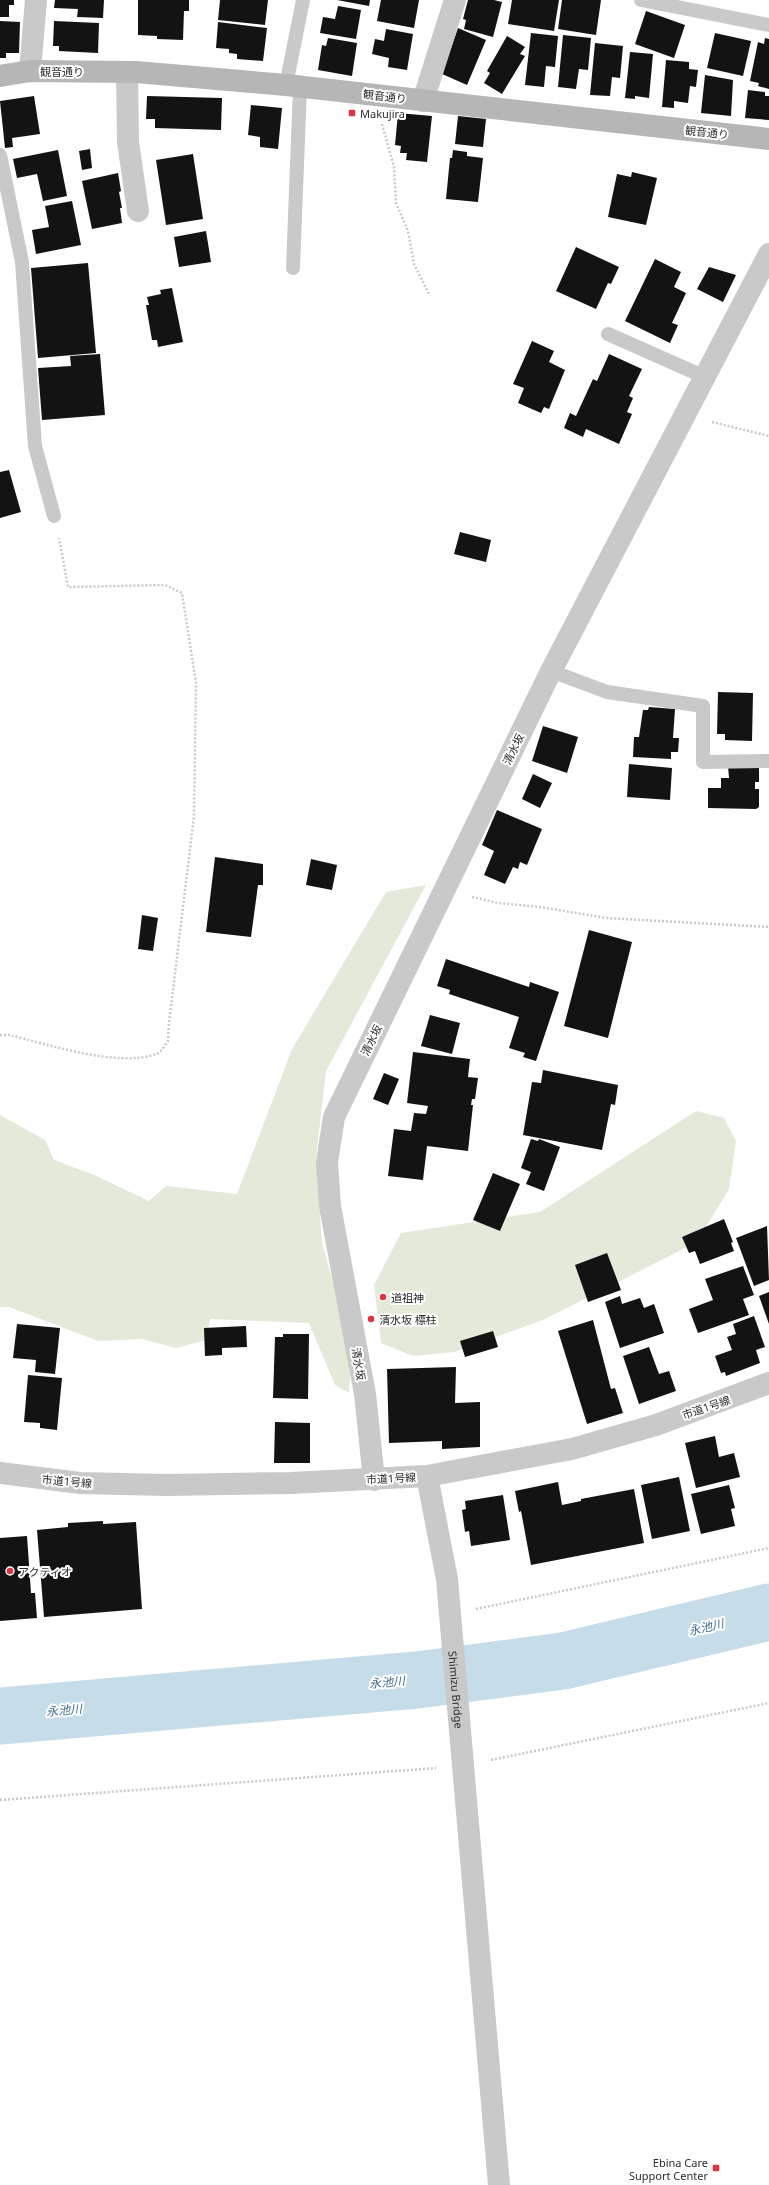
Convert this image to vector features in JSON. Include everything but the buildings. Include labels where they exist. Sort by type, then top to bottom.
[{"type":"main road","name":"観音通り","points":[[0,76],[30,71],[127,72],[293,86],[769,139]]},
{"type":"street","points":[[30,71],[36,0]]},
{"type":"street","points":[[422,101],[455,0]]},
{"type":"street","points":[[127,72],[128,142],[138,211]]},
{"type":"street","name":"清水坂","points":[[374,1480],[365,1394],[330,1206],[327,1162],[334,1117],[550,671],[769,254]]},
{"type":"street","name":"市道1号線","points":[[0,1473],[80,1483],[167,1485],[374,1480],[427,1476],[498,1464],[572,1449],[656,1425],[769,1383]]},
{"type":"street","name":"Shimizu Bridge","points":[[427,1476],[447,1579],[499,2185]]},
{"type":"lane","points":[[293,268],[293,86],[303,0]]},
{"type":"lane","points":[[641,0],[769,25]]},
{"type":"lane","points":[[0,155],[22,262],[35,446],[54,516]]},
{"type":"lane","points":[[608,334],[705,377]]},
{"type":"lane","points":[[550,671],[607,692],[703,706],[703,762],[769,761]]},
{"type":"path","points":[[379,96],[380,117],[394,167],[396,203],[408,231],[414,264],[430,296]]},
{"type":"path","points":[[684,416],[769,436]]},
{"type":"path","points":[[0,1035],[9,1035],[107,1057],[133,1058],[157,1054],[168,1041],[194,816],[196,683],[182,593],[165,585],[68,587],[54,516]]},
{"type":"path","points":[[445,888],[498,903],[540,907],[606,918],[769,927]]},
{"type":"path","points":[[451,1620],[473,1610],[769,1548]]},
{"type":"path","points":[[0,1800],[462,1759],[769,1703]]},
{"type":"green space","points":[[426,885],[326,1071],[316,1158],[322,1243],[340,1307],[350,1374],[349,1393],[335,1385],[309,1323],[210,1319],[206,1340],[176,1348],[142,1339],[98,1341],[9,1307],[0,1307],[0,1115],[45,1140],[54,1160],[92,1174],[149,1201],[166,1186],[237,1194],[292,1049],[386,892]]},
{"type":"green space","points":[[696,1111],[724,1118],[736,1141],[729,1189],[697,1242],[543,1320],[454,1352],[413,1356],[381,1343],[374,1285],[401,1233],[540,1212]]},
{"type":"waterway","name":"永池川","points":[[0,1716],[417,1680],[563,1661],[769,1612]]},
{"type":"place","name":"Makujira","points":[[352,113]]},
{"type":"place","name":"道祖神","points":[[383,1297]]},
{"type":"place","name":"清水坂 標柱","points":[[371,1319]]},
{"type":"place","name":"アクティオ","points":[[10,1571]]},
{"type":"place","name":"Ebina Care Support Center","points":[[716,2168]]}]
